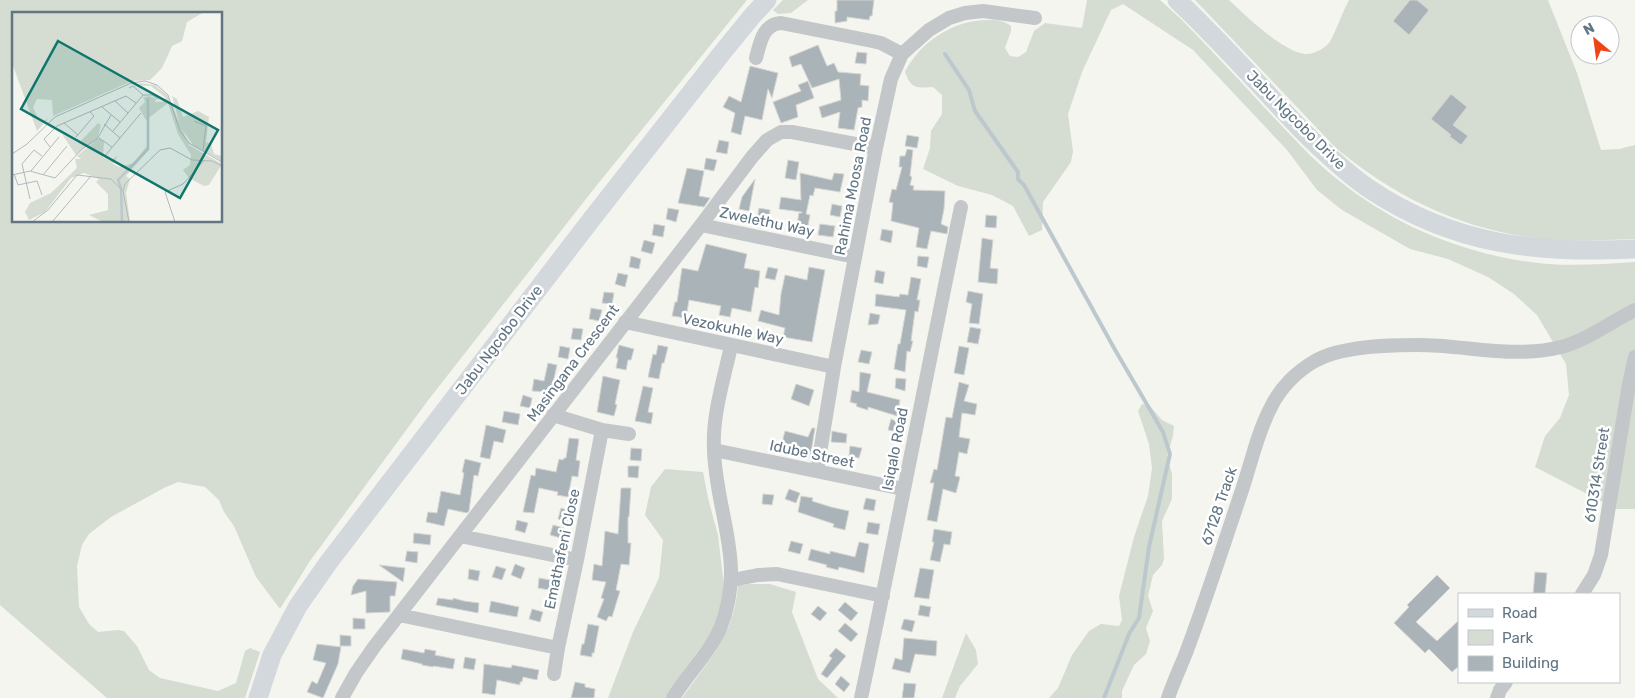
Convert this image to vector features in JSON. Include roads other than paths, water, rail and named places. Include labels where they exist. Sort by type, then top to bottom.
[{"type":"main road","name":"Jabu Ngcobo Drive","points":[[258,698],[272,655],[298,606],[328,563],[631,169],[722,53],[767,0]]},
{"type":"main road","name":"Jabu Ngcobo Drive","points":[[1177,0],[1314,143],[1370,190],[1398,206],[1464,234],[1507,245],[1550,250],[1603,251],[1635,249]]},
{"type":"street","name":"Rahima Moosa Road","points":[[817,471],[834,367],[876,148],[891,80],[902,54],[929,30],[949,18],[965,13],[982,10],[1035,18]]},
{"type":"street","points":[[756,58],[767,29],[775,23],[789,23],[881,43],[902,54]]},
{"type":"street","name":"Masingana Crescent","points":[[342,698],[356,673],[399,615],[767,140],[781,132],[792,132],[876,148]]},
{"type":"street","name":"Isiqalo Road","points":[[861,698],[961,207]]},
{"type":"street","name":"Zwelethu Way","points":[[701,225],[855,257]]},
{"type":"street","name":"67128 Track","points":[[1168,698],[1186,653],[1245,484],[1261,430],[1271,406],[1280,392],[1300,371],[1314,361],[1337,352],[1380,347],[1418,345],[1517,352],[1562,347],[1581,340],[1635,310]]},
{"type":"street","name":"Vezokuhle Way","points":[[625,322],[834,367]]},
{"type":"street","points":[[673,698],[716,638],[723,619],[732,580],[730,544],[719,493],[714,450],[718,408],[731,346]]},
{"type":"street","name":"610314 Street","points":[[1583,593],[1594,574],[1601,555],[1635,357]]},
{"type":"street","points":[[553,416],[602,430],[629,434]]},
{"type":"street","name":"Emathafeni Close","points":[[554,674],[578,560],[602,430]]},
{"type":"street","name":"Idube Street","points":[[714,450],[903,489]]},
{"type":"street","points":[[460,536],[578,560]]},
{"type":"street","points":[[732,580],[758,574],[778,574],[883,596]]},
{"type":"street","points":[[399,615],[558,648]]},
{"type":"street","points":[[1497,698],[1505,683]]},
{"type":"waterway","points":[[945,54],[969,90],[975,111],[1018,172],[1018,179],[1024,185],[1114,348],[1163,432],[1170,454],[1149,547],[1139,618],[1129,634],[1104,698]]}]
